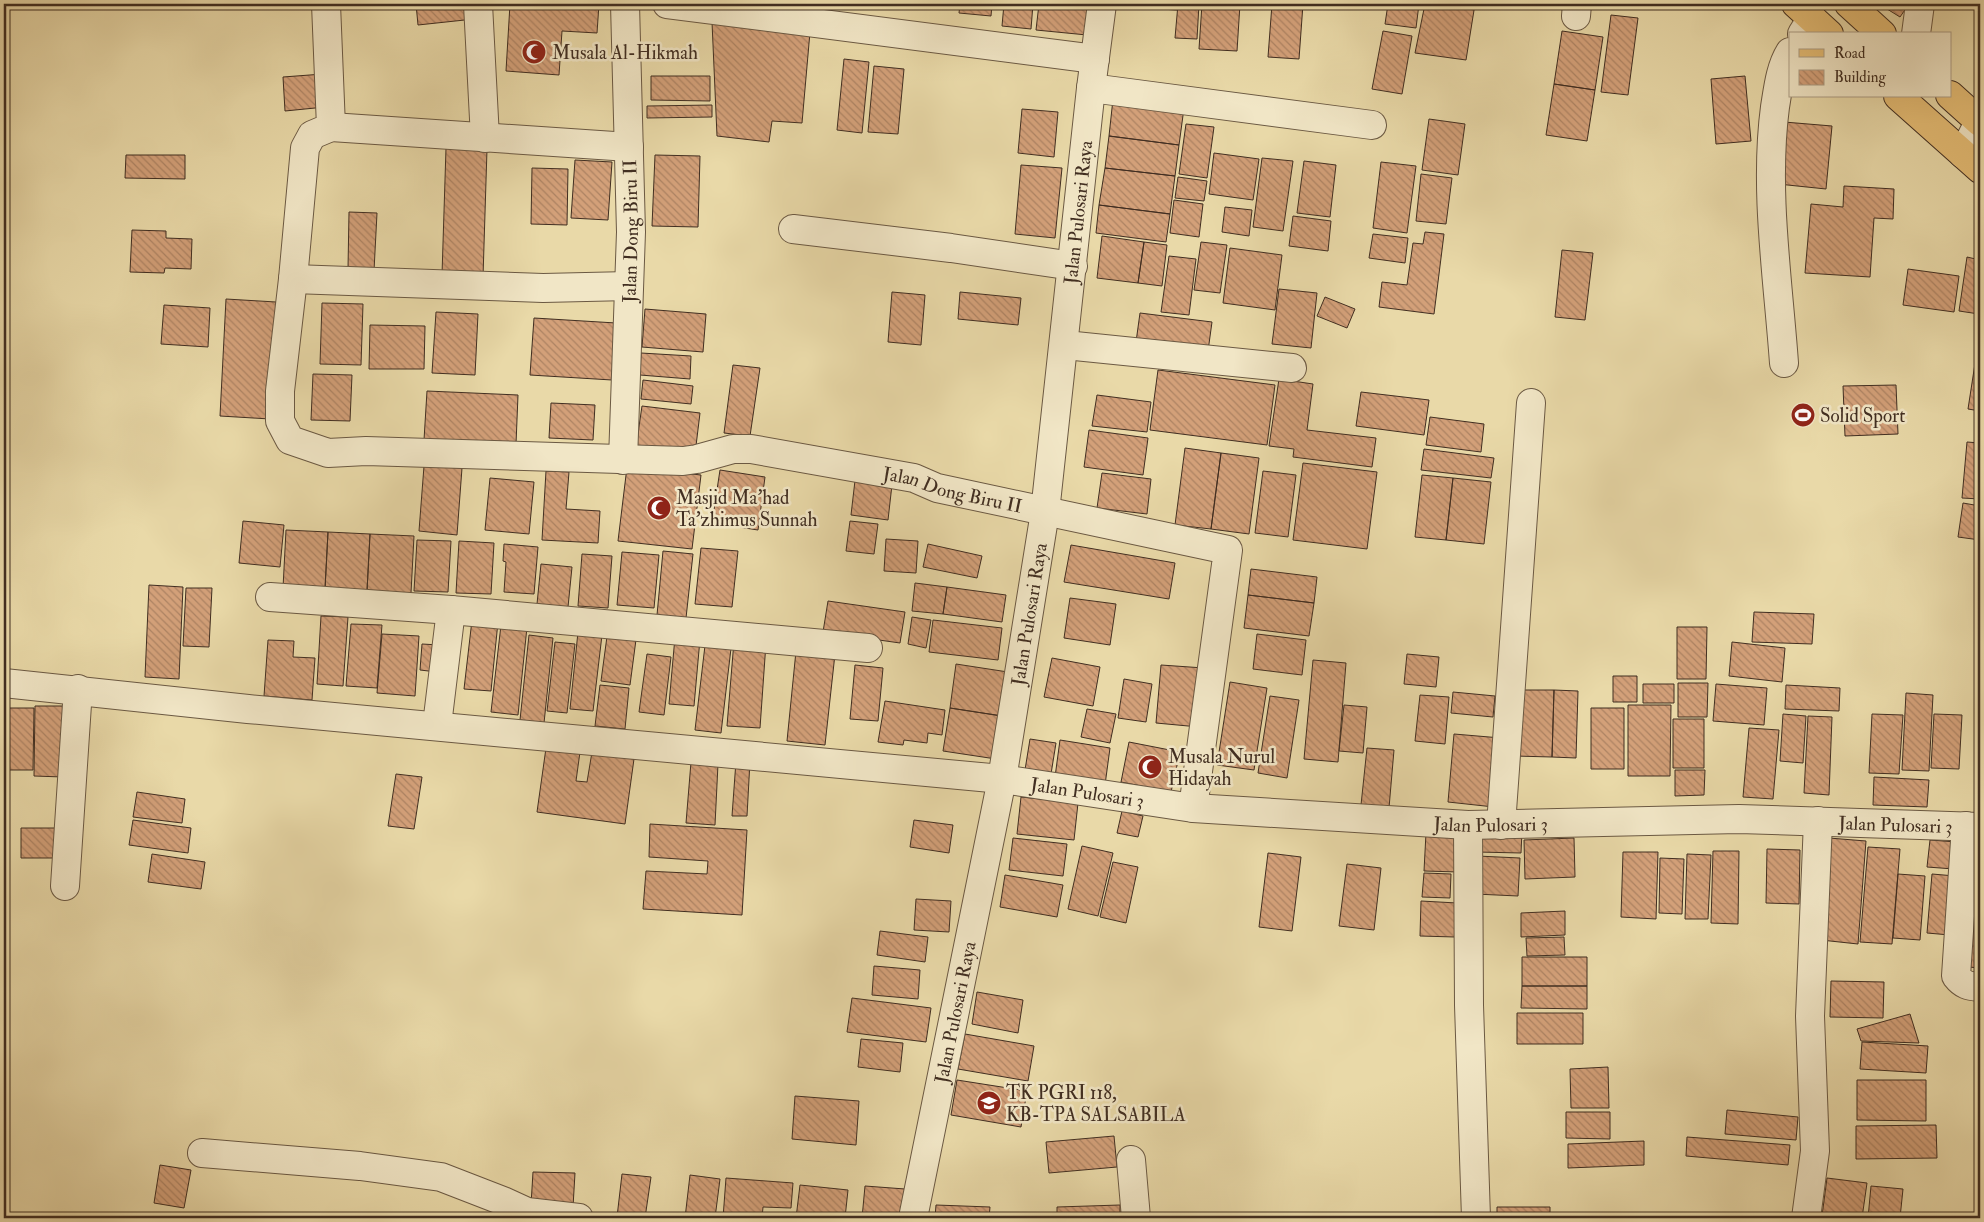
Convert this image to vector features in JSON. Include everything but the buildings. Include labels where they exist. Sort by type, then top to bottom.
[{"type":"main road","points":[[1849,4],[1880,32]]},
{"type":"main road","points":[[1952,97],[1980,121]]},
{"type":"main road","points":[[1900,98],[1971,162]]},
{"type":"street","points":[[326,4],[331,127]]},
{"type":"street","points":[[478,4],[485,138]]},
{"type":"street","name":"Jalan Dong Biru II","points":[[623,460],[631,232],[625,4]]},
{"type":"street","points":[[666,4],[1095,59]]},
{"type":"street","name":"Jalan Pulosari Raya","points":[[913,1218],[1002,780],[1045,512],[1065,345],[1091,88],[1102,4]]},
{"type":"street","points":[[1916,32],[1920,4]]},
{"type":"street","points":[[1784,363],[1772,194],[1773,135],[1778,84],[1789,55]]},
{"type":"street","points":[[1091,88],[1372,124]]},
{"type":"street","points":[[1971,162],[1980,121]]},
{"type":"street","points":[[629,147],[331,127],[312,135],[304,148],[293,279],[543,288],[629,286]]},
{"type":"street","points":[[793,229],[950,248],[1073,266]]},
{"type":"street","name":"Jalan Dong Biru II","points":[[293,279],[280,391],[280,421],[290,440],[328,453],[366,451],[683,461],[697,460],[733,449],[751,449],[914,478],[937,488],[1228,550],[1193,808]]},
{"type":"street","points":[[1065,345],[1292,368]]},
{"type":"street","points":[[1501,825],[1530,404]]},
{"type":"street","points":[[270,597],[451,610],[868,648]]},
{"type":"street","points":[[438,725],[451,610]]},
{"type":"street","name":"Jalan Pulosari 3","points":[[4,683],[78,689],[248,709],[438,725],[1002,780],[1193,808],[1468,825],[1739,819],[1973,827]]},
{"type":"street","points":[[65,886],[78,689]]},
{"type":"street","points":[[1806,1218],[1815,1151],[1810,1016],[1818,821]]},
{"type":"street","points":[[1468,825],[1470,1015],[1476,1218]]},
{"type":"street","points":[[1973,827],[1956,976],[1961,983],[1967,986],[1980,987]]},
{"type":"street","points":[[202,1153],[360,1166],[441,1177],[527,1212],[579,1218]]},
{"type":"street","points":[[1130,1160],[1136,1218]]},
{"type":"place","name":"Musala Al-Hikmah","points":[[534,52]]},
{"type":"place","name":"Solid Sport","points":[[1803,415]]},
{"type":"place","name":"Masjid Ma'had Ta'zhimus Sunnah","points":[[659,508]]},
{"type":"place","name":"Musala Nurul Hidayah","points":[[1150,767]]},
{"type":"place","name":"TK PGRI 118, KB-TPA SALSABILA","points":[[989,1103]]}]
